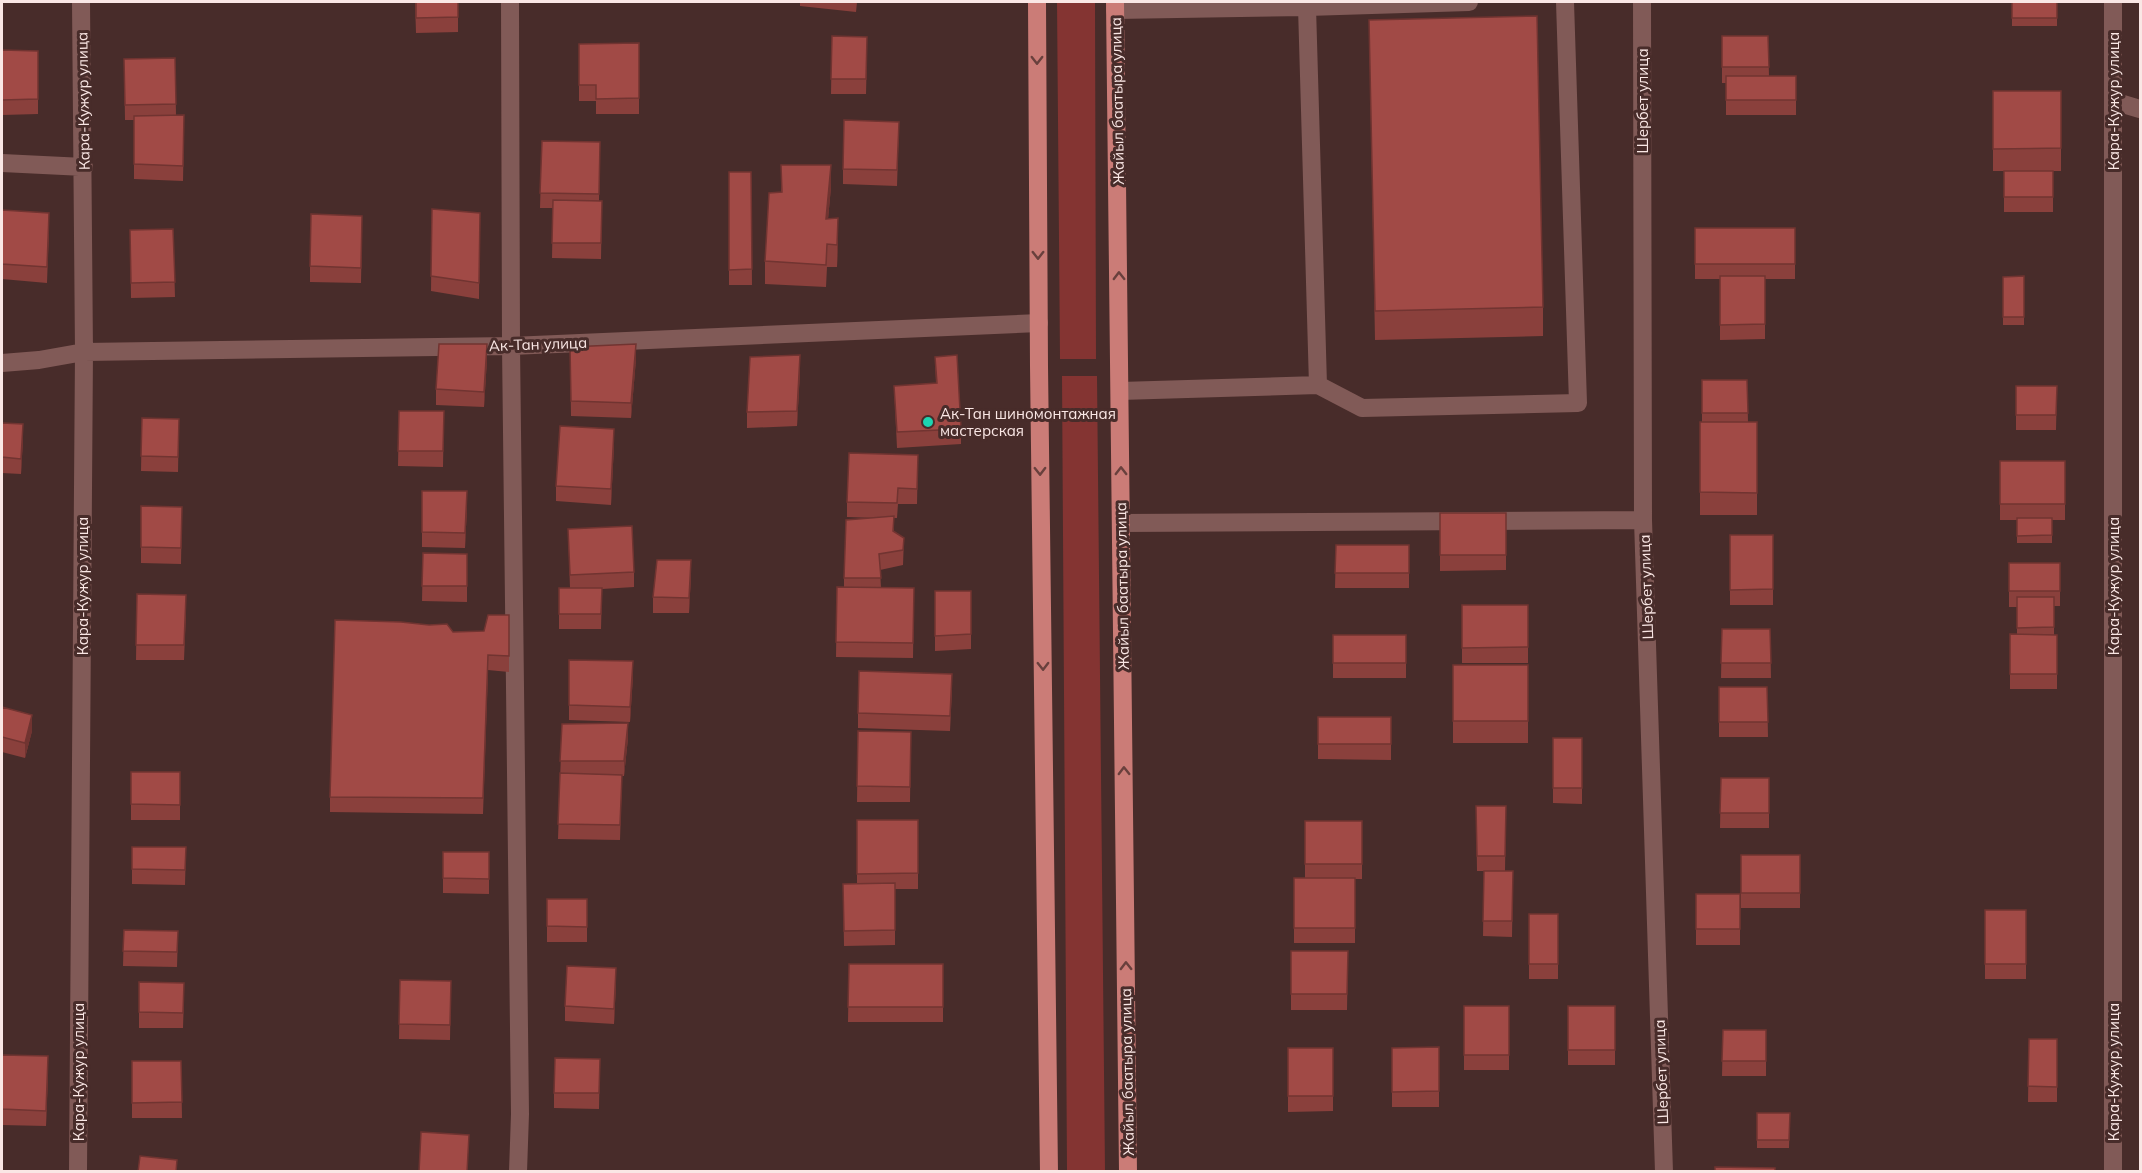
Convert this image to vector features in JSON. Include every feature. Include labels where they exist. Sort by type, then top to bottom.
[{"type":"main road","points":[[1037,2],[1048,1172]]},
{"type":"main road","name":"Жайыл баатыра улица","points":[[1115,6],[1128,1172]]},
{"type":"street","name":"Кара-Кужур улица","points":[[78,1172],[84,352],[81,2]]},
{"type":"street","points":[[510,2],[511,346],[520,1103],[518,1172]]},
{"type":"street","points":[[1115,6],[1307,7],[1469,2]]},
{"type":"street","points":[[1120,392],[1318,385],[1362,408],[1578,403],[1565,2]]},
{"type":"street","name":"Шербет улица","points":[[1642,2],[1643,520],[1664,1172]]},
{"type":"street","name":"Кара-Кужур улица","points":[[2113,2],[2113,1172]]},
{"type":"street","points":[[1307,7],[1318,385]]},
{"type":"street","points":[[2113,101],[2140,110]]},
{"type":"street","points":[[2,163],[84,167]]},
{"type":"street","name":"Ак-Тан улица","points":[[2,363],[39,360],[84,352],[511,346],[1039,323]]},
{"type":"street","points":[[1121,523],[1643,520]]},
{"type":"shaded area","points":[[1057,2],[1095,2],[1096,359],[1060,359]]},
{"type":"shaded area","points":[[1062,376],[1097,376],[1105,1171],[1067,1171]]},
{"type":"building","points":[[416,2],[458,2],[458,17],[416,18]]},
{"type":"building","points":[[2012,2],[2057,2],[2057,18],[2012,18]]},
{"type":"building","points":[[1537,16],[1543,307],[1375,311],[1369,20]]},
{"type":"building","points":[[832,36],[867,37],[866,79],[831,79]]},
{"type":"building","points":[[1722,36],[1768,36],[1769,67],[1722,67]]},
{"type":"building","points":[[639,43],[639,98],[596,99],[596,85],[579,85],[579,44]]},
{"type":"building","points":[[2,50],[38,51],[38,99],[2,100]]},
{"type":"building","points":[[175,58],[176,104],[125,105],[124,59]]},
{"type":"building","points":[[1726,76],[1796,76],[1796,100],[1726,100]]},
{"type":"building","points":[[1993,91],[2061,91],[2061,148],[1993,149]]},
{"type":"building","points":[[184,115],[183,166],[134,164],[134,116]]},
{"type":"building","points":[[844,120],[899,122],[897,170],[843,169]]},
{"type":"building","points":[[542,141],[600,142],[599,194],[540,193]]},
{"type":"building","points":[[781,165],[831,165],[826,219],[838,218],[837,245],[827,244],[826,265],[765,261],[769,193],[782,192]]},
{"type":"building","points":[[2004,171],[2053,171],[2053,197],[2004,197]]},
{"type":"building","points":[[729,172],[751,172],[752,269],[729,270]]},
{"type":"building","points":[[553,200],[602,201],[601,243],[552,243]]},
{"type":"building","points":[[432,209],[480,213],[479,283],[431,276]]},
{"type":"building","points":[[2,210],[49,213],[47,267],[2,264]]},
{"type":"building","points":[[311,214],[362,216],[361,268],[310,266]]},
{"type":"building","points":[[1695,228],[1795,228],[1795,264],[1695,264]]},
{"type":"building","points":[[173,229],[175,282],[131,283],[130,230]]},
{"type":"building","points":[[1720,276],[1765,276],[1765,324],[1720,325]]},
{"type":"building","points":[[2024,276],[2024,317],[2003,317],[2003,277]]},
{"type":"building","points":[[439,344],[487,344],[484,392],[436,389]]},
{"type":"building","points":[[636,344],[631,403],[571,401],[570,347]]},
{"type":"building","points":[[800,355],[797,411],[747,412],[750,357]]},
{"type":"building","name":"Ак-Тан шиномонтажная мастерская","points":[[957,355],[961,429],[897,432],[894,386],[937,383],[935,357]]},
{"type":"building","points":[[1702,380],[1747,380],[1748,413],[1702,413]]},
{"type":"building","points":[[2016,386],[2057,386],[2056,415],[2016,415]]},
{"type":"building","points":[[399,411],[444,411],[443,451],[398,451]]},
{"type":"building","points":[[142,418],[179,419],[178,457],[141,456]]},
{"type":"building","points":[[1700,422],[1757,422],[1757,493],[1700,492]]},
{"type":"building","points":[[2,423],[23,424],[21,459],[2,457]]},
{"type":"building","points":[[560,426],[614,429],[611,489],[556,486]]},
{"type":"building","points":[[849,453],[918,455],[917,489],[898,488],[897,503],[847,502]]},
{"type":"building","points":[[2000,461],[2065,461],[2065,504],[2000,504]]},
{"type":"building","points":[[422,491],[467,491],[465,533],[422,532]]},
{"type":"building","points":[[141,506],[182,507],[181,548],[141,547]]},
{"type":"building","points":[[1440,513],[1506,513],[1506,555],[1440,555]]},
{"type":"building","points":[[894,516],[893,531],[904,538],[903,550],[879,554],[881,578],[844,578],[846,520]]},
{"type":"building","points":[[2017,518],[2052,518],[2052,535],[2017,536]]},
{"type":"building","points":[[632,526],[634,572],[570,575],[568,529]]},
{"type":"building","points":[[1730,535],[1773,535],[1773,589],[1730,590]]},
{"type":"building","points":[[1336,545],[1409,545],[1409,573],[1335,573]]},
{"type":"building","points":[[423,553],[467,554],[467,586],[422,586]]},
{"type":"building","points":[[657,560],[691,560],[689,598],[653,597]]},
{"type":"building","points":[[2009,563],[2060,563],[2060,591],[2009,591]]},
{"type":"building","points":[[837,587],[914,588],[913,643],[836,642]]},
{"type":"building","points":[[559,588],[602,588],[601,614],[559,614]]},
{"type":"building","points":[[935,591],[971,591],[971,634],[935,636]]},
{"type":"building","points":[[137,594],[186,595],[184,645],[136,645]]},
{"type":"building","points":[[2017,597],[2054,597],[2054,627],[2017,628]]},
{"type":"building","points":[[1462,605],[1528,605],[1528,647],[1462,648]]},
{"type":"building","points":[[488,615],[509,615],[509,656],[488,655],[483,798],[330,797],[335,620],[447,624],[453,632],[484,631]]},
{"type":"building","points":[[1722,629],[1770,629],[1771,663],[1721,663]]},
{"type":"building","points":[[2010,634],[2057,635],[2057,674],[2010,674]]},
{"type":"building","points":[[1333,635],[1406,635],[1406,663],[1333,663]]},
{"type":"building","points":[[569,660],[633,661],[630,707],[569,705]]},
{"type":"building","points":[[1453,665],[1528,665],[1528,721],[1453,721]]},
{"type":"building","points":[[859,671],[952,674],[950,716],[858,713]]},
{"type":"building","points":[[1719,687],[1767,687],[1768,722],[1719,722]]},
{"type":"building","points":[[2,707],[32,715],[25,743],[2,737]]},
{"type":"building","points":[[1318,717],[1391,717],[1391,744],[1318,744]]},
{"type":"building","points":[[628,723],[624,761],[560,761],[562,724]]},
{"type":"building","points":[[858,731],[911,732],[910,787],[857,786]]},
{"type":"building","points":[[1553,738],[1582,738],[1582,788],[1553,788]]},
{"type":"building","points":[[131,772],[180,772],[180,805],[131,804]]},
{"type":"building","points":[[560,773],[622,775],[620,825],[558,824]]},
{"type":"building","points":[[1721,778],[1769,778],[1769,813],[1720,813]]},
{"type":"building","points":[[1476,806],[1506,806],[1505,856],[1477,856]]},
{"type":"building","points":[[857,820],[918,820],[918,873],[857,874]]},
{"type":"building","points":[[1305,821],[1362,821],[1362,864],[1305,864]]},
{"type":"building","points":[[132,847],[186,847],[185,870],[132,869]]},
{"type":"building","points":[[443,852],[489,852],[489,879],[443,878]]},
{"type":"building","points":[[1741,855],[1800,855],[1800,893],[1741,893]]},
{"type":"building","points":[[1484,871],[1513,871],[1512,921],[1483,921]]},
{"type":"building","points":[[1294,878],[1355,878],[1355,928],[1294,928]]},
{"type":"building","points":[[895,883],[895,930],[844,931],[843,884]]},
{"type":"building","points":[[1696,894],[1740,894],[1740,929],[1696,929]]},
{"type":"building","points":[[547,899],[587,899],[587,927],[547,926]]},
{"type":"building","points":[[1985,910],[2026,910],[2026,964],[1985,964]]},
{"type":"building","points":[[1529,914],[1558,914],[1558,964],[1529,964]]},
{"type":"building","points":[[124,930],[178,931],[177,952],[123,951]]},
{"type":"building","points":[[1291,951],[1348,951],[1347,994],[1291,994]]},
{"type":"building","points":[[849,964],[943,964],[943,1007],[848,1007]]},
{"type":"building","points":[[567,966],[616,968],[614,1009],[565,1006]]},
{"type":"building","points":[[400,980],[451,981],[450,1025],[399,1024]]},
{"type":"building","points":[[139,982],[184,983],[183,1013],[139,1012]]},
{"type":"building","points":[[1464,1006],[1509,1006],[1509,1055],[1464,1055]]},
{"type":"building","points":[[1568,1006],[1615,1006],[1615,1050],[1568,1050]]},
{"type":"building","points":[[1723,1030],[1766,1030],[1766,1061],[1722,1061]]},
{"type":"building","points":[[2029,1039],[2057,1039],[2057,1087],[2028,1086]]},
{"type":"building","points":[[1439,1047],[1439,1091],[1392,1092],[1392,1048]]},
{"type":"building","points":[[1288,1048],[1333,1048],[1333,1096],[1288,1096]]},
{"type":"building","points":[[2,1055],[48,1056],[46,1111],[2,1109]]},
{"type":"building","points":[[555,1058],[600,1059],[599,1093],[554,1093]]},
{"type":"building","points":[[132,1061],[181,1061],[182,1102],[132,1103]]},
{"type":"building","points":[[1757,1113],[1790,1113],[1789,1140],[1757,1140]]},
{"type":"building","points":[[421,1132],[469,1135],[467,1172],[419,1172]]},
{"type":"building","points":[[140,1156],[177,1160],[176,1172],[138,1172]]},
{"type":"building","points":[[1715,1167],[1775,1168],[1775,1172],[1715,1172]]},
{"type":"place","name":"Ак-Тан шиномонтажная мастерская","points":[[928,422]]}]
